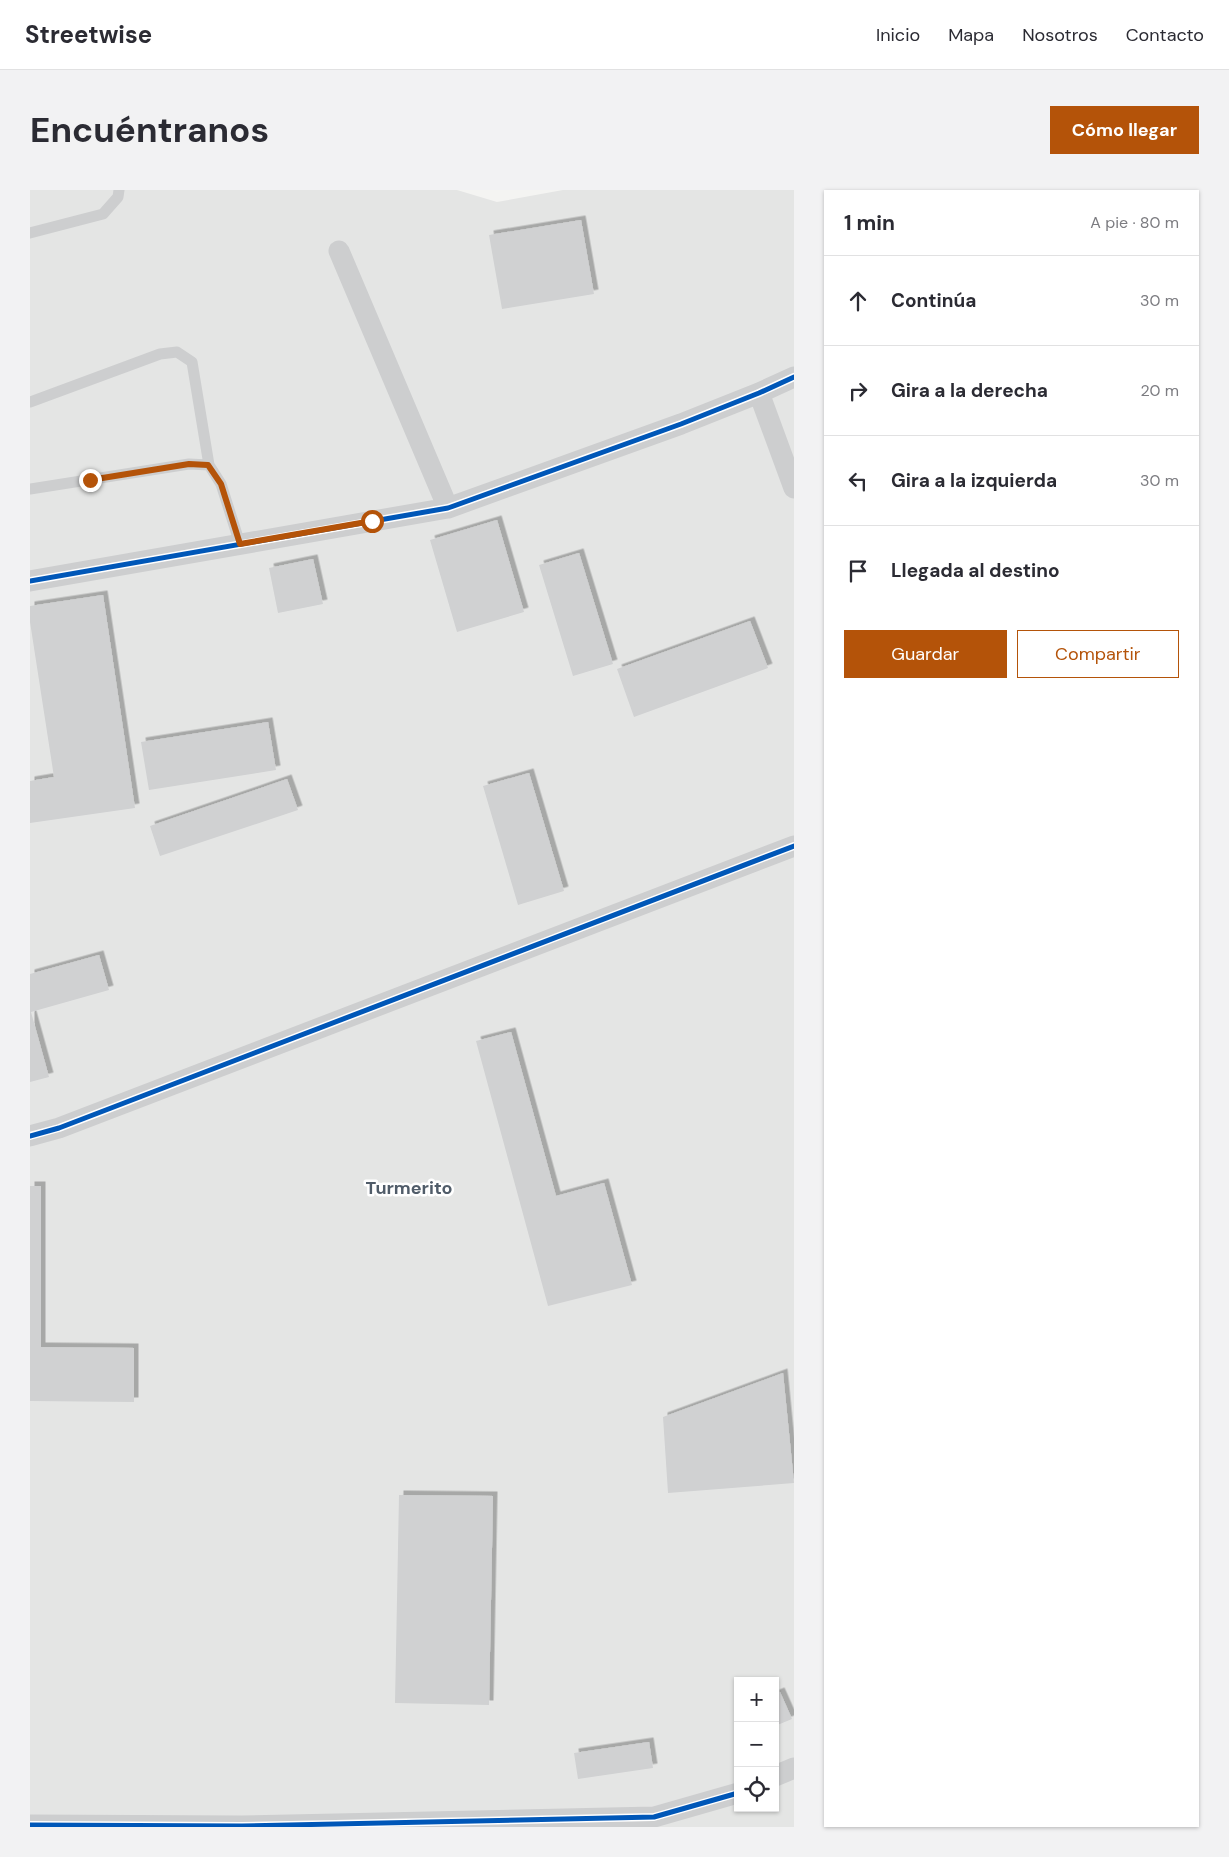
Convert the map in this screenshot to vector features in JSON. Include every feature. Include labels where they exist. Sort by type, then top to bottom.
[{"type":"street","points":[[339,251],[448,508]]},
{"type":"street","points":[[30,581],[448,508],[681,424],[794,377]]},
{"type":"street","points":[[759,393],[794,488]]},
{"type":"street","points":[[30,1136],[59,1128],[794,846]]},
{"type":"street","points":[[779,1774],[794,1768]]},
{"type":"street","points":[[30,1825],[252,1826],[654,1817],[734,1794]]},
{"type":"lane","points":[[30,234],[103,214],[118,197],[119,190]]},
{"type":"lane","points":[[30,402],[160,354],[177,352],[192,362],[208,465],[221,484],[240,544]]},
{"type":"lane","points":[[30,489],[189,464],[208,465]]},
{"type":"shaded area","points":[[30,190],[457,190],[497,202],[563,190],[794,190],[794,1827],[30,1827]]},
{"type":"building","points":[[581,220],[594,294],[502,309],[489,235]]},
{"type":"building","points":[[497,520],[524,612],[457,632],[430,540]]},
{"type":"building","points":[[579,553],[613,664],[573,676],[539,565]]},
{"type":"building","points":[[313,559],[323,604],[278,613],[269,568]]},
{"type":"building","points":[[103,595],[135,808],[30,823],[30,781],[54,777],[30,622],[30,606]]},
{"type":"building","points":[[750,621],[768,668],[634,717],[617,669]]},
{"type":"building","points":[[268,722],[276,770],[149,790],[141,742]]},
{"type":"building","points":[[529,773],[564,891],[518,905],[483,786]]},
{"type":"building","points":[[287,779],[298,810],[160,856],[150,826]]},
{"type":"building","points":[[99,955],[109,990],[31,1012],[49,1077],[30,1082],[30,974]]},
{"type":"building","points":[[511,1032],[556,1196],[604,1183],[632,1285],[548,1306],[476,1041]]},
{"type":"building","points":[[30,1186],[41,1186],[41,1347],[134,1348],[134,1402],[30,1401]]},
{"type":"building","points":[[783,1373],[794,1483],[668,1493],[663,1417]]},
{"type":"building","points":[[399,1495],[493,1496],[489,1705],[395,1703]]},
{"type":"building","points":[[779,1692],[792,1719],[779,1724],[779,1722]]},
{"type":"building","points":[[649,1742],[653,1768],[578,1779],[574,1753]]},
{"type":"cycle path","points":[[30,581],[448,508],[681,424],[794,377]]},
{"type":"cycle path","points":[[30,1136],[59,1128],[794,846]]},
{"type":"cycle path","points":[[30,1825],[242,1826],[654,1817],[734,1794]]},
{"type":"district","name":"Turmerito","points":[[409,1188]]},
{"type":"route","points":[[90,480],[189,464],[208,465],[221,484],[240,544],[372,521]]}]
